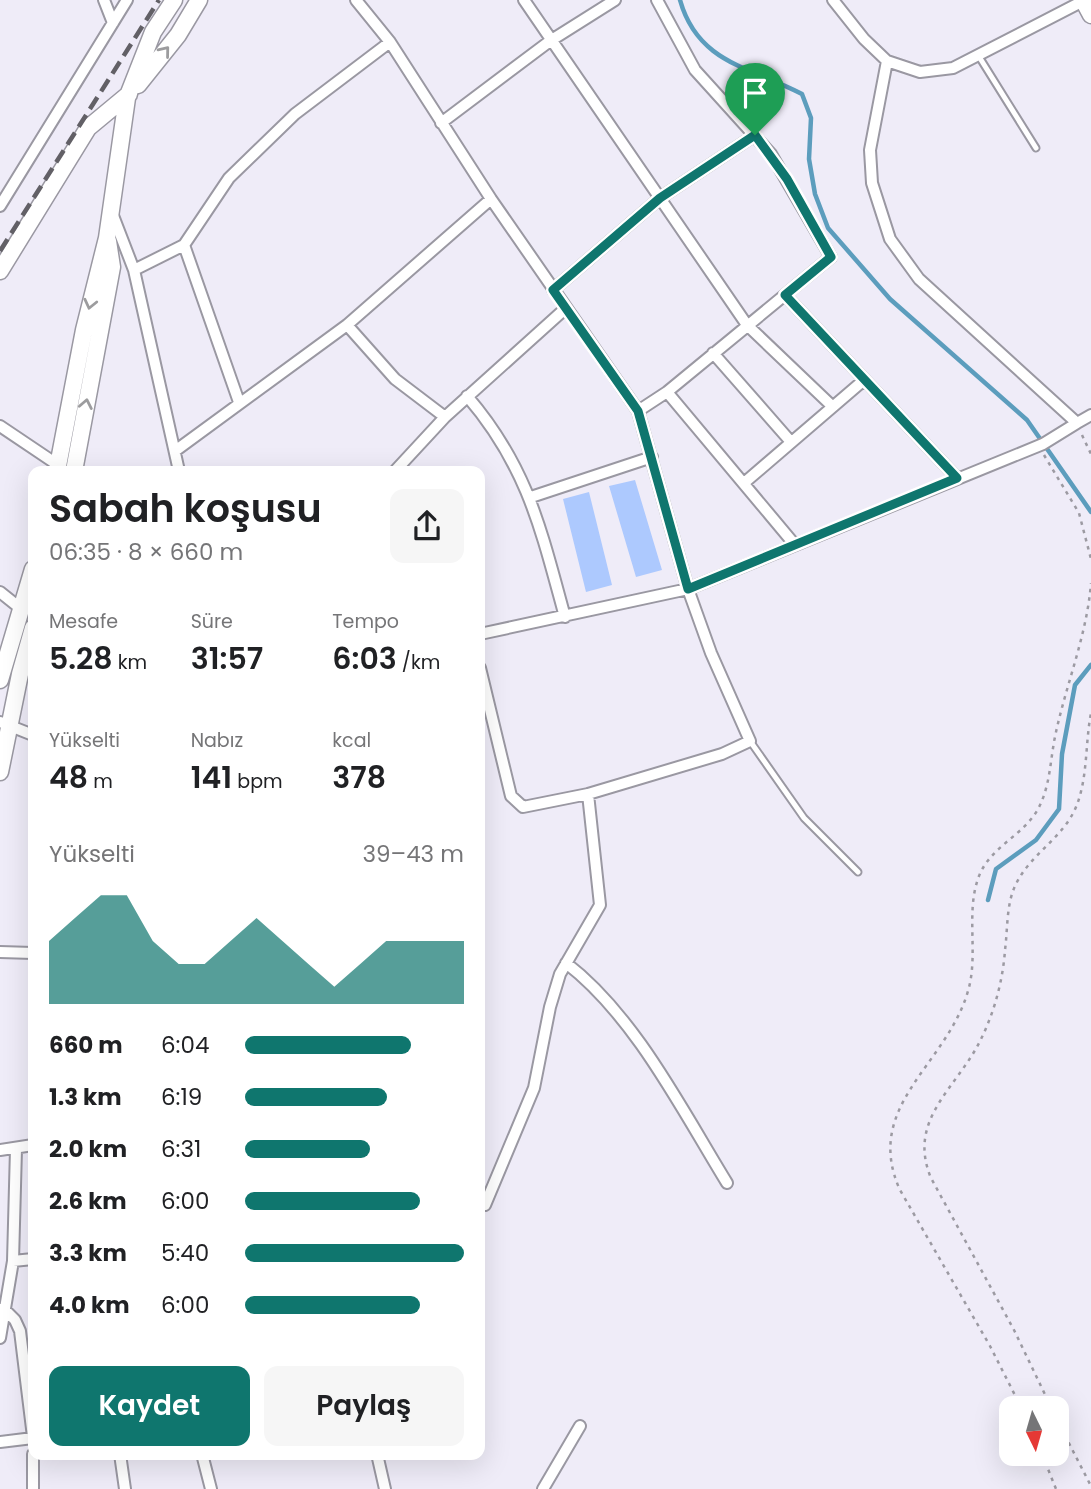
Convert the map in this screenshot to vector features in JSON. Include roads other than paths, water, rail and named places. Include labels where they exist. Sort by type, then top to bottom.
[{"type":"main road","points":[[63,466],[87,317],[107,238],[128,96],[153,32],[174,0]]},
{"type":"main road","points":[[0,271],[88,128],[128,96],[178,35],[199,0]]},
{"type":"main road","points":[[1084,0],[1091,15]]},
{"type":"main road","points":[[0,680],[28,584]]},
{"type":"main road","points":[[0,772],[4,724],[28,645]]},
{"type":"street","points":[[104,0],[113,23]]},
{"type":"street","points":[[0,206],[127,0]]},
{"type":"street","points":[[356,0],[390,42],[491,199],[638,411],[688,589],[711,653],[750,741],[722,754],[588,794],[528,808],[514,801],[485,688]]},
{"type":"street","points":[[524,0],[747,325],[832,406]]},
{"type":"street","points":[[441,123],[550,41],[615,0]]},
{"type":"street","points":[[638,411],[667,391],[831,257],[787,179],[755,135],[695,70],[657,0]]},
{"type":"street","points":[[833,0],[864,39],[887,61],[911,71],[937,72],[978,55],[1084,0]]},
{"type":"street","points":[[134,270],[184,245],[229,178],[295,114],[390,42]]},
{"type":"street","points":[[887,61],[870,150],[872,183],[879,213],[890,239],[919,279],[1077,423]]},
{"type":"street","points":[[553,290],[660,198],[755,135]]},
{"type":"street","points":[[175,450],[347,325],[491,199]]},
{"type":"street","points":[[111,210],[134,270],[178,466]]},
{"type":"street","points":[[184,245],[239,402]]},
{"type":"street","points":[[785,295],[957,478]]},
{"type":"street","points":[[400,466],[444,417],[566,308]]},
{"type":"street","points":[[347,325],[396,379],[444,417]]},
{"type":"street","points":[[713,354],[791,442]]},
{"type":"street","points":[[744,483],[864,380]]},
{"type":"street","points":[[667,391],[795,545]]},
{"type":"street","points":[[467,396],[499,435],[531,497],[565,617]]},
{"type":"street","points":[[485,633],[688,589],[1041,445],[1091,415]]},
{"type":"street","points":[[0,426],[59,466]]},
{"type":"street","points":[[531,497],[652,457]]},
{"type":"street","points":[[0,592],[20,608]]},
{"type":"street","points":[[4,724],[28,733]]},
{"type":"street","points":[[485,1205],[531,1096],[550,1007],[566,963],[600,905],[588,794]]},
{"type":"street","points":[[0,951],[28,953]]},
{"type":"street","points":[[566,963],[607,1002],[656,1068],[727,1183]]},
{"type":"street","points":[[0,1150],[28,1146]]},
{"type":"street","points":[[0,1338],[13,1261],[16,1149]]},
{"type":"street","points":[[13,1261],[28,1260]]},
{"type":"street","points":[[3,1308],[15,1320],[20,1331],[28,1396]]},
{"type":"street","points":[[543,1489],[580,1426]]},
{"type":"street","points":[[0,1442],[28,1438]]},
{"type":"street","points":[[33,1460],[33,1489]]},
{"type":"street","points":[[121,1460],[125,1489]]},
{"type":"street","points":[[204,1460],[211,1489]]},
{"type":"street","points":[[378,1460],[385,1489]]},
{"type":"lane","points":[[978,55],[1036,148]]},
{"type":"lane","points":[[750,741],[804,818],[858,872]]},
{"type":"waterway","points":[[680,0],[688,21],[699,38],[713,51],[802,94],[811,118],[809,159],[815,194],[828,228],[890,299],[1027,420],[1091,512]]},
{"type":"waterway","points":[[988,900],[996,869],[1036,840],[1059,809],[1062,754],[1075,685],[1091,665]]},
{"type":"railway","points":[[0,251],[159,0]]}]
